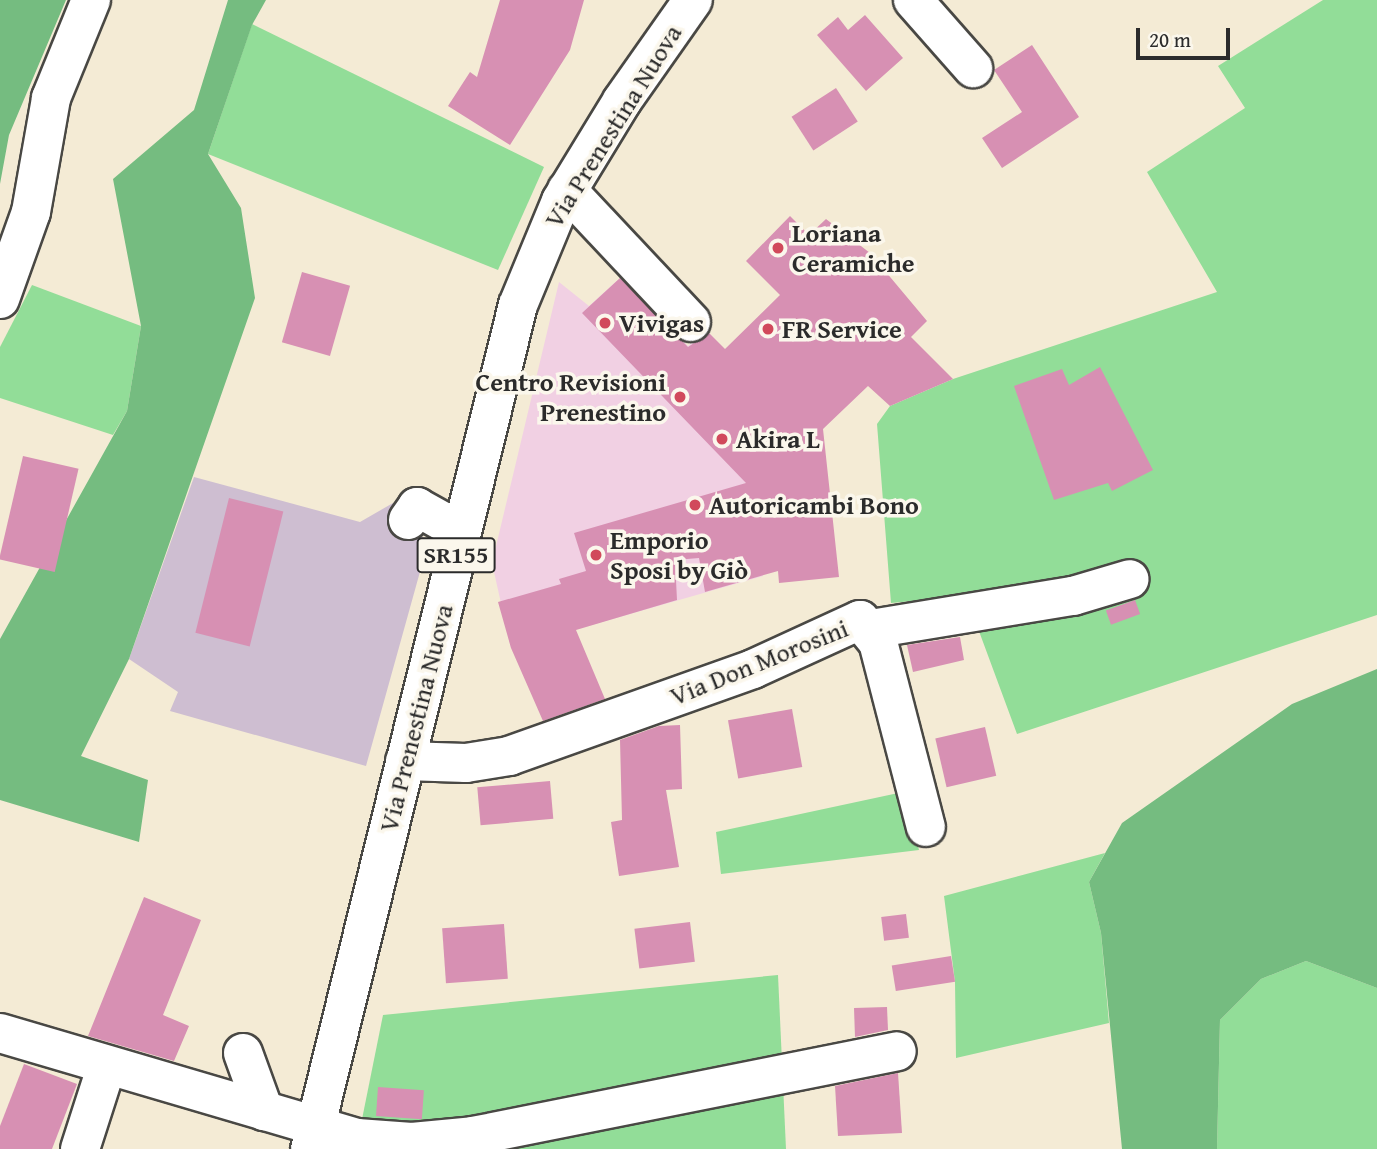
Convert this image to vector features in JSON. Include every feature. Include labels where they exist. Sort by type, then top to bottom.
[{"type":"main road","points":[[0,299],[31,212],[51,98],[91,0]]},
{"type":"main road","name":"Via Prenestina Nuova","points":[[313,1138],[518,305],[539,246],[567,190],[693,0]]},
{"type":"main road","points":[[912,0],[973,68]]},
{"type":"main road","points":[[567,190],[691,322]]},
{"type":"main road","points":[[416,505],[462,532]]},
{"type":"main road","points":[[872,629],[1073,596],[1130,579]]},
{"type":"main road","name":"Via Don Morosini","points":[[405,761],[466,763],[509,756],[753,669],[848,623],[860,620],[872,629],[926,827]]},
{"type":"main road","points":[[0,1033],[264,1111],[313,1138],[412,1142],[472,1136],[897,1051]]},
{"type":"main road","points":[[243,1053],[264,1111]]},
{"type":"main road","points":[[80,1149],[107,1065]]},
{"type":"shaded area","points":[[621,277],[688,346],[706,330],[792,419],[751,535],[763,576],[511,648],[492,563],[559,282],[589,306]]},
{"type":"shaded area","points":[[194,477],[360,522],[393,503],[428,543],[366,766],[170,711],[178,692],[129,659]]},
{"type":"green space","points":[[0,0],[66,0],[9,135],[0,184]]},
{"type":"green space","points":[[228,0],[266,0],[252,25],[208,154],[241,208],[255,298],[129,659],[81,756],[148,780],[139,842],[0,800],[0,639],[127,411],[141,326],[113,179],[194,110]]},
{"type":"green space","points":[[1323,0],[1377,0],[1377,615],[1017,734],[966,596],[891,603],[877,424],[890,406],[953,379],[1217,292],[1147,172],[1245,108],[1218,66]]},
{"type":"green space","points":[[252,24],[544,167],[498,270],[208,154]]},
{"type":"green space","points":[[32,285],[141,326],[127,411],[113,435],[0,398],[0,347]]},
{"type":"green space","points":[[1377,669],[1377,988],[1306,961],[1261,979],[1220,1020],[1217,1149],[1122,1149],[1101,933],[1089,882],[1122,823],[1292,704]]},
{"type":"green space","points":[[903,792],[919,850],[721,874],[716,832]]},
{"type":"green space","points":[[1105,853],[1089,882],[1101,933],[1109,1023],[956,1058],[955,982],[944,896]]},
{"type":"green space","points":[[1306,961],[1377,988],[1377,1149],[1217,1149],[1220,1020],[1261,979]]},
{"type":"green space","points":[[778,975],[786,1149],[356,1149],[383,1015]]},
{"type":"building","points":[[500,0],[584,0],[570,50],[510,145],[448,106],[470,72],[477,77]]},
{"type":"building","points":[[865,15],[903,58],[866,91],[817,35],[838,17],[848,30]]},
{"type":"building","points":[[1032,45],[1079,117],[1002,168],[982,138],[1022,112],[994,70]]},
{"type":"building","points":[[836,88],[858,122],[813,150],[792,117]]},
{"type":"building","points":[[790,216],[809,235],[826,219],[870,253],[927,321],[911,337],[953,379],[890,406],[868,386],[823,429],[839,577],[779,583],[778,571],[705,592],[699,558],[675,560],[677,600],[576,630],[605,699],[543,721],[511,648],[498,602],[561,584],[559,579],[586,571],[574,533],[746,483],[582,313],[620,278],[688,347],[709,333],[725,349],[780,295],[746,261]]},
{"type":"building","points":[[302,272],[350,286],[330,356],[282,342]]},
{"type":"building","points":[[1100,367],[1153,470],[1112,491],[1108,483],[1054,500],[1014,386],[1062,369],[1069,385]]},
{"type":"building","points":[[23,456],[79,469],[55,572],[0,559]]},
{"type":"building","points":[[229,498],[283,512],[250,646],[195,633]]},
{"type":"building","points":[[1135,600],[1140,614],[1111,625],[1106,611]]},
{"type":"building","points":[[960,637],[964,660],[913,672],[907,645]]},
{"type":"building","points":[[792,709],[802,767],[738,778],[728,720]]},
{"type":"building","points":[[680,725],[682,789],[666,790],[679,867],[619,876],[611,822],[622,820],[620,740],[659,726]]},
{"type":"building","points":[[985,727],[996,776],[947,787],[935,738]]},
{"type":"building","points":[[550,781],[553,819],[481,825],[477,787]]},
{"type":"building","points":[[144,897],[201,920],[163,1015],[189,1026],[174,1061],[88,1036]]},
{"type":"building","points":[[906,914],[909,938],[884,941],[881,917]]},
{"type":"building","points":[[690,922],[695,962],[639,969],[634,929]]},
{"type":"building","points":[[504,924],[508,979],[446,983],[442,928]]},
{"type":"building","points":[[951,956],[955,982],[896,991],[892,965]]},
{"type":"building","points":[[887,1007],[888,1030],[855,1037],[854,1008]]},
{"type":"building","points":[[24,1064],[77,1084],[52,1149],[0,1149],[0,1126]]},
{"type":"building","points":[[898,1073],[902,1133],[838,1136],[835,1086]]},
{"type":"building","points":[[378,1087],[424,1090],[422,1119],[376,1116]]},
{"type":"place","name":"Loriana Ceramiche","points":[[778,248]]},
{"type":"place","name":"Vivigas","points":[[605,323]]},
{"type":"place","name":"FR Service","points":[[768,329]]},
{"type":"place","name":"Centro Revisioni Prenestino","points":[[680,397]]},
{"type":"place","name":"Akira L","points":[[722,439]]},
{"type":"place","name":"Autoricambi Bono","points":[[695,505]]},
{"type":"place","name":"Emporio Sposi by Giò","points":[[596,555]]}]
